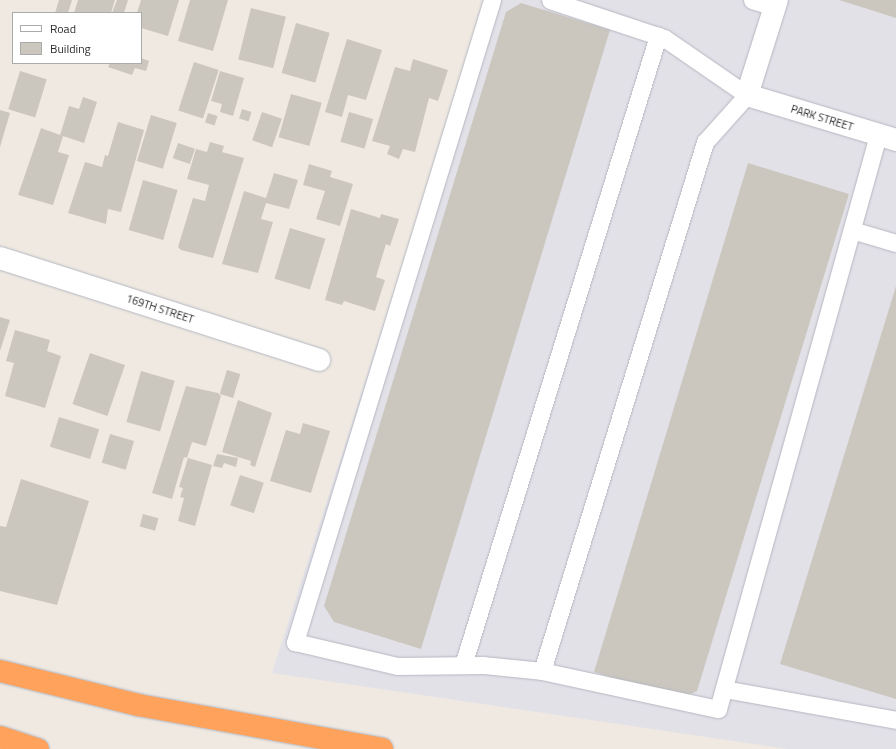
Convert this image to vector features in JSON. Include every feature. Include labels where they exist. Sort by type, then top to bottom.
[{"type":"highway","points":[[0,671],[138,705],[382,749]]},
{"type":"highway","points":[[0,737],[38,749]]},
{"type":"street","points":[[747,95],[776,3]]},
{"type":"street","name":"PARK STREET","points":[[747,95],[887,137]]},
{"type":"street","name":"169TH STREET","points":[[0,258],[319,360]]},
{"type":"lane","points":[[492,0],[295,642],[397,666],[463,665],[542,671],[718,709],[852,230],[887,137]]},
{"type":"lane","points":[[542,671],[705,142],[747,95],[658,36],[550,0]]},
{"type":"lane","points":[[752,0],[776,3]]},
{"type":"lane","points":[[463,665],[658,36]]},
{"type":"lane","points":[[852,230],[896,243]]},
{"type":"lane","points":[[724,689],[896,720]]},
{"type":"shaded area","points":[[487,0],[896,0],[896,749],[787,749],[272,673]]},
{"type":"building","points":[[59,0],[72,0],[68,12],[55,12]]},
{"type":"building","points":[[78,0],[115,0],[111,12],[74,12]]},
{"type":"building","points":[[117,0],[128,0],[124,12],[112,12]]},
{"type":"building","points":[[141,0],[179,0],[168,36],[142,28],[142,12],[137,12]]},
{"type":"building","points":[[190,0],[228,0],[213,51],[178,41]]},
{"type":"building","points":[[839,0],[896,0],[896,18]]},
{"type":"building","points":[[521,3],[610,30],[421,649],[334,622],[324,606],[506,12]]},
{"type":"building","points":[[251,8],[286,17],[273,68],[238,59]]},
{"type":"building","points":[[296,23],[330,33],[315,83],[282,73]]},
{"type":"building","points":[[347,39],[382,50],[366,100],[348,95],[342,117],[325,112]]},
{"type":"building","points":[[142,58],[149,61],[146,71],[135,68],[132,75],[108,67],[110,64],[142,64]]},
{"type":"building","points":[[413,59],[448,70],[438,101],[429,98],[415,152],[403,149],[399,159],[387,154],[390,146],[372,141],[395,67],[410,71]]},
{"type":"building","points":[[194,62],[219,70],[203,119],[178,111]]},
{"type":"building","points":[[20,71],[47,79],[35,117],[8,109]]},
{"type":"building","points":[[220,71],[244,78],[233,116],[220,112],[222,104],[211,101]]},
{"type":"building","points":[[291,94],[322,103],[309,146],[279,137]]},
{"type":"building","points":[[83,97],[97,102],[84,143],[63,136],[58,152],[69,155],[53,205],[18,195],[41,128],[60,135],[69,106],[79,109]]},
{"type":"building","points":[[242,109],[252,112],[249,121],[239,119]]},
{"type":"building","points":[[0,110],[10,113],[0,147]]},
{"type":"building","points":[[262,112],[282,119],[272,147],[252,140]]},
{"type":"building","points":[[349,112],[373,119],[364,149],[340,142]]},
{"type":"building","points":[[208,113],[218,116],[215,125],[205,123]]},
{"type":"building","points":[[151,115],[177,123],[163,169],[137,161]]},
{"type":"building","points":[[118,122],[144,130],[121,212],[108,209],[106,224],[68,213],[85,162],[102,167],[105,155],[108,156]]},
{"type":"building","points":[[210,142],[224,146],[222,152],[244,158],[213,258],[181,250],[178,247],[193,198],[205,201],[209,185],[187,179],[196,149],[207,152]]},
{"type":"building","points":[[178,143],[195,149],[190,164],[173,158]]},
{"type":"building","points":[[748,163],[849,194],[697,691],[682,698],[594,672]]},
{"type":"building","points":[[309,164],[332,171],[330,177],[353,184],[340,226],[316,219],[325,191],[303,185]]},
{"type":"building","points":[[274,173],[298,180],[289,209],[266,203],[261,219],[273,222],[258,273],[222,264],[244,191],[266,198]]},
{"type":"building","points":[[143,180],[178,190],[163,240],[129,230]]},
{"type":"building","points":[[351,209],[380,218],[381,214],[399,219],[390,246],[386,244],[376,277],[385,280],[375,311],[344,301],[342,305],[325,300]]},
{"type":"building","points":[[290,228],[325,239],[310,290],[275,279]]},
{"type":"building","points":[[896,286],[896,699],[780,664]]},
{"type":"building","points":[[0,317],[10,320],[0,351]]},
{"type":"building","points":[[15,330],[50,340],[47,351],[61,356],[45,408],[5,396],[14,363],[6,361]]},
{"type":"building","points":[[90,353],[125,365],[107,416],[72,404]]},
{"type":"building","points":[[227,370],[240,374],[233,398],[220,394]]},
{"type":"building","points":[[141,371],[175,381],[160,432],[126,422]]},
{"type":"building","points":[[186,386],[218,393],[221,396],[206,446],[192,442],[187,458],[184,457],[172,499],[152,493]]},
{"type":"building","points":[[238,400],[272,413],[255,467],[250,465],[251,461],[222,452]]},
{"type":"building","points":[[59,417],[99,429],[90,459],[50,447]]},
{"type":"building","points":[[303,423],[330,431],[311,493],[270,481],[286,430],[300,434]]},
{"type":"building","points":[[110,434],[134,441],[126,470],[102,463]]},
{"type":"building","points":[[217,454],[238,458],[236,467],[224,463],[222,468],[213,466]]},
{"type":"building","points":[[188,458],[212,465],[195,526],[178,521],[184,498],[180,497],[183,488],[179,487]]},
{"type":"building","points":[[240,475],[264,483],[254,513],[230,505]]},
{"type":"building","points":[[21,479],[89,501],[57,605],[0,591],[0,526],[6,527]]},
{"type":"building","points":[[143,514],[158,518],[155,531],[140,527]]}]
